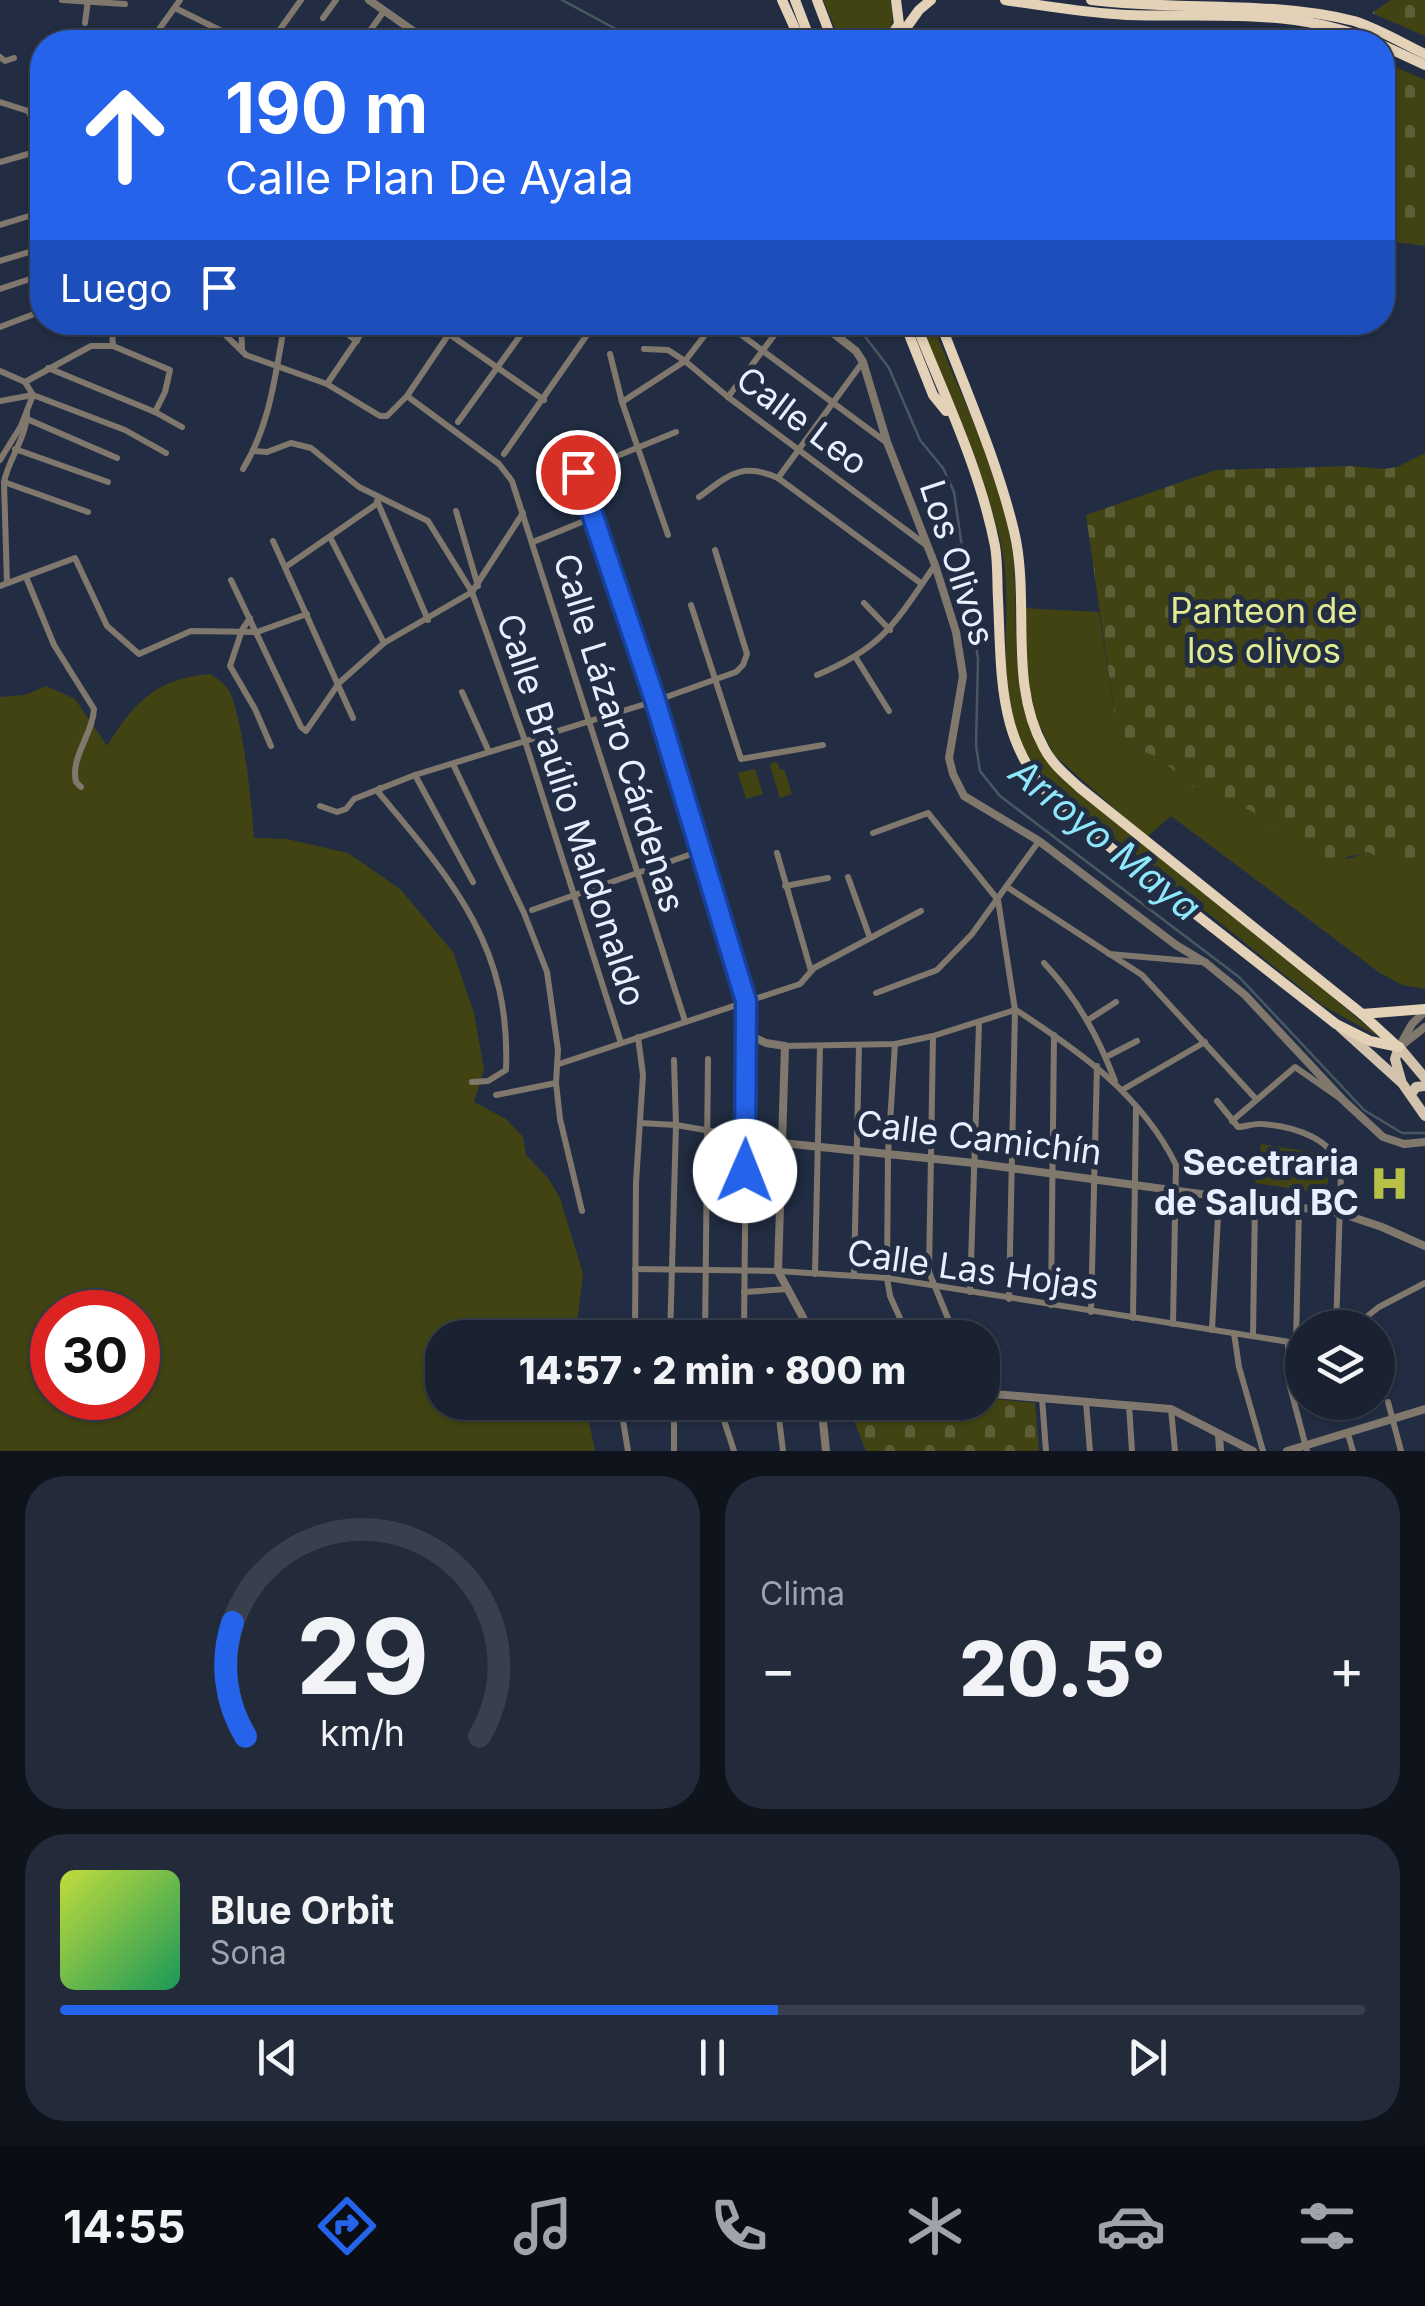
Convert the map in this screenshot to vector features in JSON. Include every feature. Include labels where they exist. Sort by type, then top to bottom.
[{"type":"highway","points":[[782,0],[795,30]]},
{"type":"highway","points":[[794,0],[806,30]]},
{"type":"highway","points":[[894,30],[898,24],[896,0]]},
{"type":"highway","points":[[905,30],[931,0]]},
{"type":"highway","points":[[1005,0],[1124,14],[1278,16],[1343,30]]},
{"type":"highway","points":[[1025,0],[1064,9]]},
{"type":"highway","points":[[1091,0],[1278,7],[1358,22],[1375,30]]},
{"type":"highway","points":[[819,6],[828,30]]},
{"type":"highway","points":[[819,6],[836,30]]},
{"type":"highway","points":[[1395,40],[1425,54]]},
{"type":"highway","points":[[1395,51],[1425,65]]},
{"type":"highway","points":[[909,335],[933,395],[954,422]]},
{"type":"highway","points":[[920,335],[984,500],[996,550],[1006,714],[1014,743],[1031,776],[1064,811],[1336,1024],[1370,1041],[1398,1048]]},
{"type":"highway","points":[[945,335],[1000,480],[1013,528],[1021,576],[1024,689],[1044,750],[1080,788],[1362,1014],[1398,1048]]},
{"type":"highway","points":[[1362,1014],[1425,1010]]},
{"type":"main road","points":[[1336,1024],[1402,1083],[1425,1116]]},
{"type":"main road","points":[[1398,1048],[1395,1059],[1402,1083]]},
{"type":"main road","points":[[1398,1048],[1425,1078]]},
{"type":"main road","points":[[1411,1094],[1416,1087],[1425,1086]]},
{"type":"street","points":[[62,0],[126,4]]},
{"type":"street","points":[[159,30],[180,0]]},
{"type":"street","points":[[280,30],[301,0]]},
{"type":"street","points":[[323,18],[336,0]]},
{"type":"street","points":[[369,0],[412,30]]},
{"type":"street","points":[[85,23],[88,1]]},
{"type":"street","points":[[175,8],[220,30]]},
{"type":"street","points":[[371,30],[384,11]]},
{"type":"street","points":[[0,57],[14,58]]},
{"type":"street","points":[[0,102],[30,114]]},
{"type":"street","points":[[0,162],[30,153]]},
{"type":"street","points":[[0,225],[30,216]]},
{"type":"street","points":[[0,261],[30,252]]},
{"type":"street","points":[[0,290],[30,279]]},
{"type":"street","points":[[0,326],[30,316]]},
{"type":"street","points":[[112,335],[113,346]]},
{"type":"street","points":[[226,335],[246,355],[327,384],[380,416],[392,413],[448,335]]},
{"type":"street","points":[[241,335],[242,350]]},
{"type":"street","points":[[242,469],[254,450],[274,397],[282,335]]},
{"type":"street","points":[[350,335],[357,340]]},
{"type":"street","points":[[327,384],[360,335]]},
{"type":"street","points":[[450,335],[544,400]]},
{"type":"street","points":[[458,422],[521,335]]},
{"type":"street","points":[[504,454],[587,335]]},
{"type":"street","points":[[622,402],[685,362],[706,335]]},
{"type":"street","points":[[741,335],[887,442]]},
{"type":"street","points":[[728,398],[775,335]]},
{"type":"street","points":[[778,478],[863,362],[836,335]]},
{"type":"street","points":[[25,382],[91,346],[113,346],[170,370],[155,412]]},
{"type":"street","name":"Calle Leo","points":[[644,349],[668,350],[926,544]]},
{"type":"street","points":[[610,354],[622,402],[668,535]]},
{"type":"street","name":"Los Olivos","points":[[863,362],[887,442],[956,632],[963,676],[949,758],[952,774],[969,800],[1038,841],[1176,946],[1206,963],[1245,995],[1383,1137],[1404,1144],[1425,1142]]},
{"type":"street","points":[[46,368],[182,426]]},
{"type":"street","points":[[0,371],[25,382],[33,395],[2,482],[4,585],[76,558],[108,626],[139,654],[191,631],[256,632],[307,614]]},
{"type":"street","points":[[0,401],[33,395],[125,430],[166,454]]},
{"type":"street","name":"Calle Lázaro Cárdenas","points":[[406,396],[499,464],[512,481],[685,1021]]},
{"type":"street","points":[[26,417],[118,458]]},
{"type":"street","points":[[0,460],[26,417]]},
{"type":"street","points":[[676,432],[578,472],[655,700],[746,1001],[744,1320]]},
{"type":"street","points":[[254,450],[267,452],[291,443],[302,444],[376,500],[411,510],[428,521],[475,589]]},
{"type":"street","points":[[16,448],[108,482]]},
{"type":"street","points":[[699,497],[730,474],[747,469],[762,471],[778,478],[922,584]]},
{"type":"street","points":[[2,482],[88,512]]},
{"type":"street","points":[[287,566],[376,500]]},
{"type":"street","points":[[376,500],[428,620]]},
{"type":"street","name":"Calle Braúlio Maldonaldo","points":[[456,511],[475,589],[622,1043]]},
{"type":"street","points":[[232,580],[306,731],[339,683],[384,644],[475,589],[523,512]]},
{"type":"street","points":[[533,542],[594,517]]},
{"type":"street","points":[[330,537],[384,644]]},
{"type":"street","points":[[273,541],[353,718]]},
{"type":"street","points":[[320,806],[337,812],[346,809],[354,799],[380,788],[715,680],[743,665],[747,654],[715,550]]},
{"type":"street","points":[[817,675],[856,658],[890,630],[935,566]]},
{"type":"street","points":[[26,577],[54,645],[94,709],[93,722],[74,769],[76,782],[82,787]]},
{"type":"street","points":[[864,603],[890,630]]},
{"type":"street","points":[[690,604],[741,759],[824,745]]},
{"type":"street","points":[[250,618],[230,666],[271,746]]},
{"type":"street","points":[[856,658],[889,711]]},
{"type":"street","points":[[462,692],[489,752]]},
{"type":"street","points":[[453,764],[524,913],[547,972],[558,1050],[560,1120],[582,1212]]},
{"type":"street","points":[[416,775],[473,882]]},
{"type":"street","points":[[380,788],[379,793],[458,893],[487,945],[499,980],[507,1037],[506,1070],[488,1081],[472,1082]]},
{"type":"street","points":[[872,832],[928,813],[998,900],[1015,1010],[1008,1298]]},
{"type":"street","points":[[876,993],[937,970],[972,934],[1038,841]]},
{"type":"street","points":[[532,910],[700,851]]},
{"type":"street","points":[[777,852],[811,972]]},
{"type":"street","points":[[848,877],[870,938]]},
{"type":"street","points":[[785,886],[828,878]]},
{"type":"street","points":[[1007,887],[1142,975],[1256,1099]]},
{"type":"street","points":[[559,1064],[800,984],[811,972],[921,911]]},
{"type":"street","points":[[1108,954],[1206,963]]},
{"type":"street","points":[[1044,964],[1070,991],[1088,1020],[1115,1082]]},
{"type":"street","points":[[1088,1020],[1116,1002]]},
{"type":"street","points":[[747,1034],[786,1046],[895,1044],[1015,1010]]},
{"type":"street","points":[[1015,1010],[1115,1082],[1176,1166],[1174,1324]]},
{"type":"street","points":[[1398,1048],[1425,1010]]},
{"type":"street","points":[[970,1292],[979,1023]]},
{"type":"street","points":[[1398,1048],[1425,1028]]},
{"type":"street","points":[[1051,1306],[1054,1035]]},
{"type":"street","points":[[933,1036],[929,1272],[949,1320]]},
{"type":"street","points":[[635,1320],[644,1066],[638,1037]]},
{"type":"street","points":[[1106,1058],[1138,1041]]},
{"type":"street","points":[[1122,1090],[1204,1042]]},
{"type":"street","points":[[895,1044],[888,1154],[887,1278],[901,1320]]},
{"type":"street","points":[[786,1046],[778,1272],[805,1320]]},
{"type":"street","points":[[815,1274],[820,1046]]},
{"type":"street","points":[[854,1276],[859,1046]]},
{"type":"street","points":[[558,1050],[577,1057]]},
{"type":"street","points":[[705,1320],[708,1059]]},
{"type":"street","points":[[670,1320],[674,1060]]},
{"type":"street","points":[[1091,1312],[1096,1066]]},
{"type":"street","points":[[1232,1121],[1295,1068],[1344,1101]]},
{"type":"street","points":[[496,1095],[556,1083]]},
{"type":"street","points":[[1216,1101],[1240,1128],[1261,1124],[1311,1136],[1336,1154],[1341,1168],[1337,1310]]},
{"type":"street","points":[[1133,1318],[1136,1108]]},
{"type":"street","name":"Calle Camichín","points":[[640,1122],[1340,1213],[1382,1226],[1425,1246]]},
{"type":"street","points":[[1212,1330],[1219,1196]]},
{"type":"street","points":[[1254,1336],[1255,1202]]},
{"type":"street","points":[[1296,1310],[1298,1207]]},
{"type":"street","name":"Calle Las Hojas","points":[[635,1269],[887,1278],[1285,1341]]},
{"type":"street","points":[[1374,1310],[1425,1283]]},
{"type":"street","points":[[744,1292],[790,1289]]},
{"type":"street","points":[[1234,1333],[1239,1367],[1263,1451]]},
{"type":"street","points":[[1000,1394],[1171,1409],[1252,1451]]},
{"type":"street","points":[[1042,1398],[1046,1451]]},
{"type":"street","points":[[1086,1402],[1090,1451]]},
{"type":"street","points":[[1129,1405],[1132,1451]]},
{"type":"street","points":[[1171,1409],[1175,1451]]},
{"type":"street","points":[[1395,1419],[1425,1409]]},
{"type":"street","points":[[623,1420],[628,1451]]},
{"type":"street","points":[[674,1420],[674,1451]]},
{"type":"street","points":[[724,1420],[734,1451]]},
{"type":"street","points":[[779,1420],[783,1451]]},
{"type":"street","points":[[823,1420],[826,1451]]},
{"type":"street","points":[[1299,1420],[1306,1449]]},
{"type":"street","points":[[1287,1451],[1306,1449],[1392,1420],[1401,1451]]},
{"type":"street","points":[[1348,1434],[1353,1451]]},
{"type":"street","points":[[1219,1435],[1220,1451]]},
{"type":"green space","points":[[823,0],[890,0],[893,12],[889,30],[836,30]]},
{"type":"green space","points":[[1391,0],[1425,0],[1425,36],[1372,13]]},
{"type":"green space","points":[[1395,67],[1425,80],[1425,246],[1395,242]]},
{"type":"green space","points":[[925,335],[937,335],[1003,504],[1013,558],[1022,698],[1040,750],[1381,1038],[1322,1005],[1061,795],[1027,754],[1009,704],[1005,566],[994,516]]},
{"type":"green space","name":"Panteon de los olivos","points":[[1425,453],[1425,880],[1368,852],[1335,860],[1317,856],[1251,811],[1194,788],[1158,757],[1133,748],[1117,731],[1086,515],[1216,470],[1351,466],[1384,469]]},
{"type":"green space","points":[[1022,608],[1099,612],[1117,731],[1133,748],[1158,757],[1194,788],[1251,811],[1347,859],[1368,852],[1425,880],[1425,989],[1402,985],[1380,973],[1171,816],[1147,837],[1054,755],[1037,720],[1028,682]]},
{"type":"green space","points":[[210,674],[226,687],[238,719],[246,761],[254,838],[287,839],[348,853],[400,889],[453,952],[474,1013],[484,1069],[474,1102],[506,1119],[523,1137],[526,1155],[560,1198],[583,1274],[577,1320],[425,1320],[425,1420],[589,1420],[595,1451],[0,1451],[0,697],[25,695],[46,686],[75,699],[107,746],[137,705],[175,681]]},
{"type":"green space","points":[[773,762],[784,769],[792,794],[780,798],[770,766]]},
{"type":"green space","points":[[755,769],[763,794],[746,799],[738,773]]},
{"type":"green space","points":[[1261,1144],[1332,1155],[1326,1194],[1255,1183]]},
{"type":"green space","points":[[1000,1400],[1035,1403],[1039,1451],[866,1451],[854,1420],[1000,1420]]},
{"type":"waterway","name":"Arroyo Maya","points":[[562,0],[618,30]]},
{"type":"waterway","name":"Arroyo Maya","points":[[864,335],[889,368],[920,440],[943,468],[954,492],[978,659],[976,746],[980,771],[1000,796],[1239,977],[1364,1110],[1402,1133],[1425,1133]]},
{"type":"place","name":"Secetraria de Salud BC","points":[[1389,1183]]},
{"type":"route","points":[[578,472],[655,700],[746,1001],[745,1171]]}]
